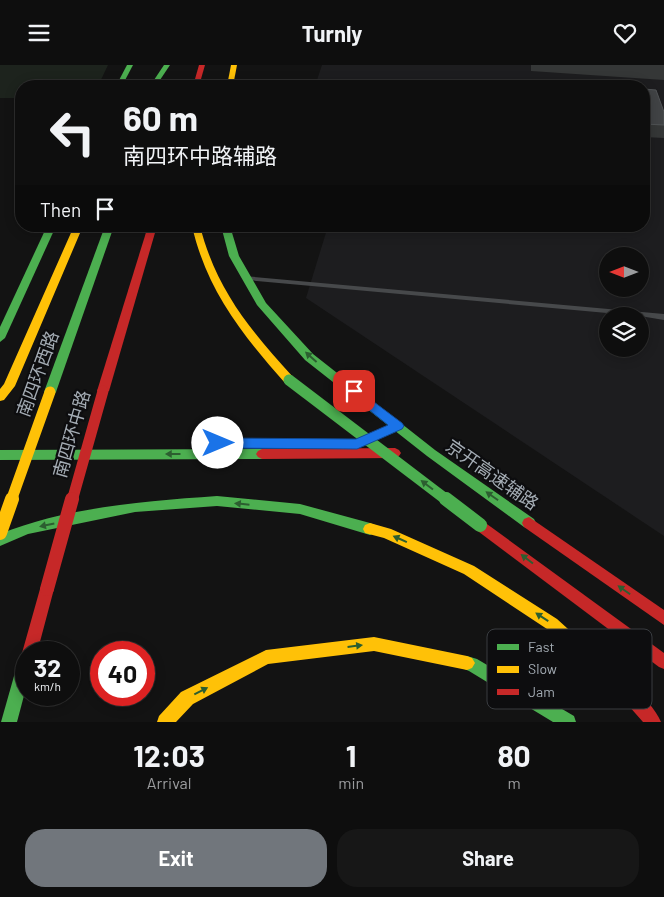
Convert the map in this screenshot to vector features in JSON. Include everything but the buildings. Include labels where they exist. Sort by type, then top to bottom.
[{"type":"main road","points":[[122,80],[130,65]]},
{"type":"main road","points":[[157,80],[167,65]]},
{"type":"main road","points":[[162,80],[167,65]]},
{"type":"main road","points":[[198,80],[202,65]]},
{"type":"main road","points":[[201,80],[202,65]]},
{"type":"main road","points":[[231,80],[234,65]]},
{"type":"main road","points":[[0,338],[49,232]]},
{"type":"main road","points":[[0,405],[76,232]]},
{"type":"main road","name":"南四环西路","points":[[0,533],[108,232]]},
{"type":"main road","name":"南四环中路","points":[[32,641],[103,391],[151,232]]},
{"type":"main road","points":[[196,232],[197,238],[213,276],[239,323],[289,380],[620,629]]},
{"type":"main road","points":[[227,232],[234,256],[262,305],[309,357],[432,453]]},
{"type":"main road","points":[[0,397],[9,386]]},
{"type":"main road","points":[[178,443],[357,444],[398,426]]},
{"type":"main road","points":[[20,441],[50,441]]},
{"type":"main road","points":[[79,442],[99,442]]},
{"type":"main road","name":"京开高速辅路","points":[[0,455],[432,453],[664,618]]},
{"type":"main road","points":[[0,539],[27,529],[135,507],[217,501],[300,509],[386,533],[469,570],[557,629]]},
{"type":"main road","points":[[165,722],[188,698],[266,657],[374,644],[472,664],[487,673]]},
{"type":"main road","points":[[652,653],[664,662]]},
{"type":"main road","points":[[9,722],[15,701]]},
{"type":"main road","points":[[546,709],[568,722]]},
{"type":"main road","points":[[642,709],[653,722]]},
{"type":"lane","points":[[247,278],[664,317]]},
{"type":"shaded area","points":[[0,65],[108,65],[101,80],[15,80],[15,98],[0,98]]},
{"type":"shaded area","points":[[322,65],[664,65],[664,536],[306,298],[326,232],[650,232],[650,80],[317,80]]},
{"type":"traffic: fast","points":[[122,80],[130,65]]},
{"type":"traffic: fast","points":[[157,80],[167,65]]},
{"type":"traffic: fast","points":[[0,338],[49,232]]},
{"type":"traffic: fast","points":[[50,392],[108,232]]},
{"type":"traffic: fast","points":[[227,232],[234,256],[262,305],[309,357],[431,453],[529,523]]},
{"type":"traffic: fast","points":[[289,380],[480,525]]},
{"type":"traffic: fast","points":[[0,455],[262,454]]},
{"type":"traffic: fast","points":[[0,540],[27,529],[135,507],[217,501],[300,509],[370,529]]},
{"type":"traffic: fast","points":[[467,663],[487,673]]},
{"type":"traffic: fast","points":[[9,722],[15,701]]},
{"type":"traffic: fast","points":[[546,709],[568,722]]},
{"type":"traffic: slow","points":[[231,80],[234,65]]},
{"type":"traffic: slow","points":[[0,397],[9,386],[76,232]]},
{"type":"traffic: slow","points":[[197,232],[201,249],[219,290],[244,328],[289,380]]},
{"type":"traffic: slow","points":[[0,533],[50,392]]},
{"type":"traffic: slow","points":[[370,529],[386,533],[469,570],[558,629]]},
{"type":"traffic: slow","points":[[165,722],[187,698],[266,657],[374,644],[467,663]]},
{"type":"traffic: jam","points":[[198,80],[202,65]]},
{"type":"traffic: jam","points":[[103,391],[151,232]]},
{"type":"traffic: jam","points":[[47,589],[103,391]]},
{"type":"traffic: jam","points":[[262,454],[395,453]]},
{"type":"traffic: jam","points":[[529,523],[664,618]]},
{"type":"traffic: jam","points":[[480,525],[620,629]]},
{"type":"traffic: jam","points":[[32,641],[47,589]]},
{"type":"traffic: jam","points":[[652,653],[664,662]]},
{"type":"traffic: jam","points":[[642,709],[653,722]]},
{"type":"route","points":[[218,443],[357,444],[398,426],[354,391]]}]
